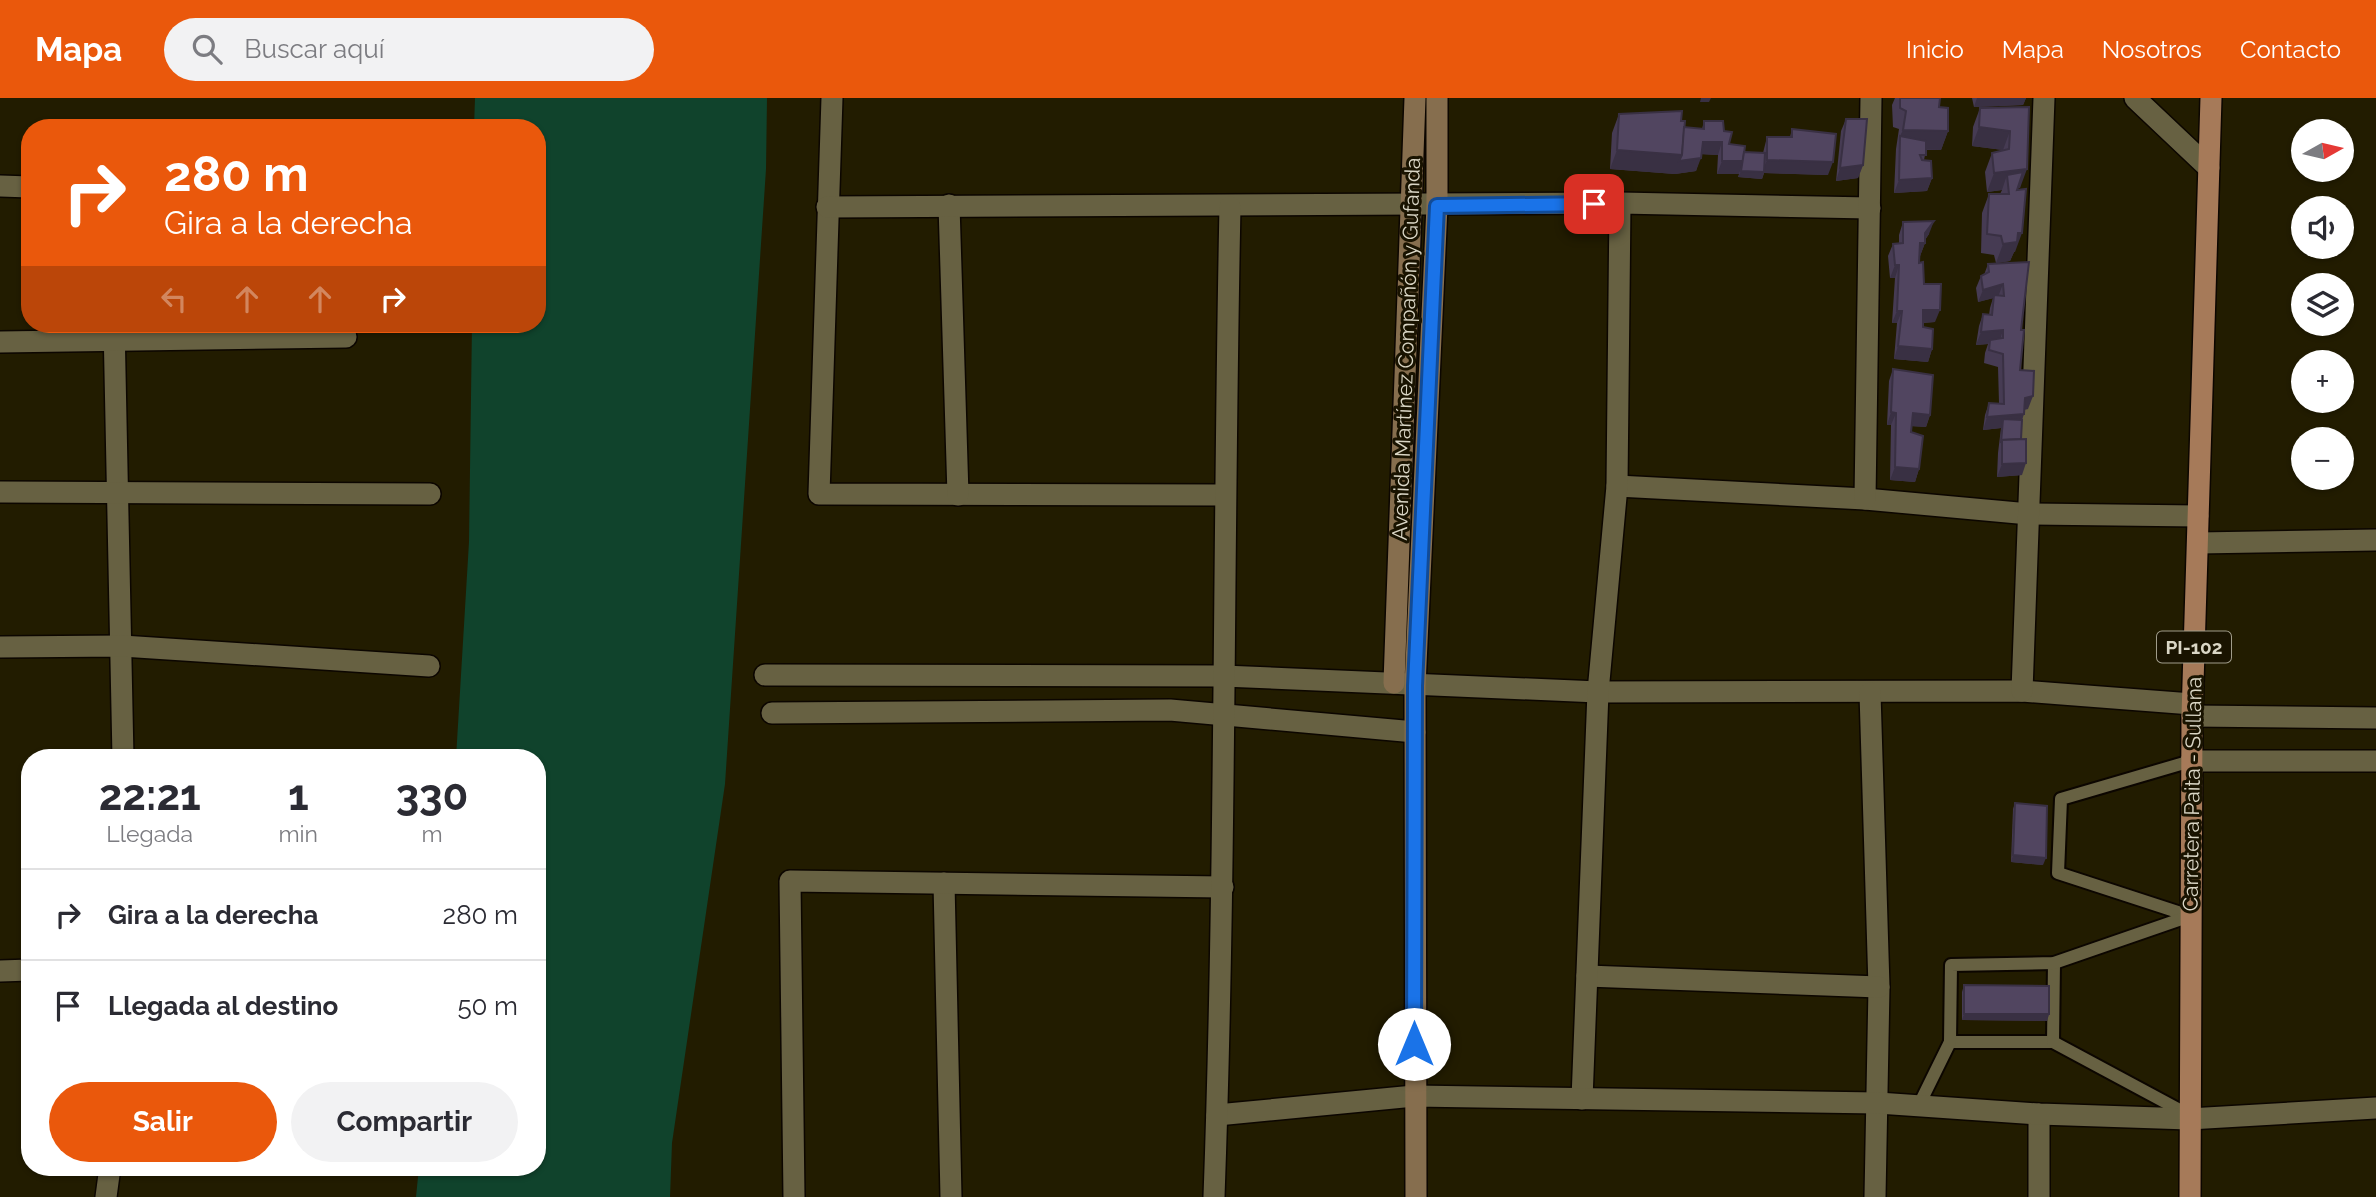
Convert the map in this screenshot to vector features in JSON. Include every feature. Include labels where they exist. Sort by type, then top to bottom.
[{"type":"main road","name":"Carretera Paita - Sullana","points":[[2190,1197],[2191,761],[2211,98]]},
{"type":"street","points":[[832,98],[819,494],[1224,495]]},
{"type":"street","name":"Avenida Martínez Compañón y Gufanda","points":[[1415,98],[1405,685],[1415,732],[1416,1197]]},
{"type":"street","name":"Avenida Martínez Compañón y Gufanda","points":[[1405,685],[1437,206],[1437,98]]},
{"type":"street","points":[[1865,499],[1871,98]]},
{"type":"street","points":[[2022,691],[2044,98]]},
{"type":"street","points":[[2136,98],[2209,168]]},
{"type":"street","points":[[0,186],[21,187]]},
{"type":"street","points":[[827,208],[949,205],[1230,207],[1620,203],[1870,208]]},
{"type":"street","points":[[1582,1099],[1598,692],[1617,486],[1620,203]]},
{"type":"street","points":[[949,205],[958,495]]},
{"type":"street","points":[[1214,1197],[1223,887],[1224,495],[1230,207]]},
{"type":"street","points":[[0,342],[93,333]]},
{"type":"street","points":[[114,333],[123,749]]},
{"type":"street","points":[[191,333],[346,337]]},
{"type":"street","points":[[1617,486],[1865,499],[2029,514],[2198,516]]},
{"type":"street","points":[[0,492],[430,494]]},
{"type":"street","points":[[2198,543],[2376,540]]},
{"type":"street","points":[[0,647],[122,646],[429,666]]},
{"type":"street","points":[[765,675],[1223,676],[1598,692],[2022,691],[2192,710],[2376,718]]},
{"type":"street","points":[[1870,693],[1880,986],[1875,1197]]},
{"type":"street","points":[[772,713],[1170,710],[1415,732]]},
{"type":"street","points":[[2191,761],[2376,761]]},
{"type":"street","points":[[793,1197],[790,881],[1223,887]]},
{"type":"street","points":[[944,883],[951,1197]]},
{"type":"street","points":[[0,971],[21,970]]},
{"type":"street","points":[[1587,976],[1880,986]]},
{"type":"street","points":[[1217,1115],[1414,1097],[1878,1103],[2039,1114],[2189,1117],[2376,1108]]},
{"type":"street","points":[[2039,1114],[2039,1197]]},
{"type":"street","points":[[106,1197],[109,1176]]},
{"type":"lane","points":[[2190,916],[2058,873],[2061,799],[2191,761]]},
{"type":"lane","points":[[1919,1105],[1950,1042],[1951,965],[2054,963],[2190,916]]},
{"type":"lane","points":[[2053,1042],[2054,963]]},
{"type":"lane","points":[[1950,1042],[2053,1042],[2189,1117]]},
{"type":"green space","points":[[475,98],[767,98],[766,169],[725,784],[672,1143],[670,1197],[416,1197],[418,1176],[546,1176],[546,749],[457,749],[469,542],[472,333],[546,333],[546,119],[474,119]]},
{"type":"building","points":[[1900,98],[1940,98],[1939,107],[1948,108],[1948,131],[1903,130],[1906,111],[1900,108]]},
{"type":"building","points":[[2029,107],[2027,169],[1994,173],[1992,153],[2009,149],[2010,131],[1979,127],[1980,108]]},
{"type":"building","points":[[1682,111],[1681,121],[1685,121],[1682,155],[1617,150],[1619,114]]},
{"type":"building","points":[[1846,119],[1867,119],[1863,165],[1840,168]]},
{"type":"building","points":[[1704,121],[1723,121],[1724,131],[1732,132],[1729,144],[1745,146],[1743,161],[1722,161],[1722,142],[1703,142],[1701,158],[1679,161],[1684,127],[1704,129]]},
{"type":"building","points":[[1792,129],[1836,134],[1833,162],[1767,160],[1767,137],[1792,137]]},
{"type":"building","points":[[1900,136],[1926,141],[1926,155],[1920,155],[1922,160],[1931,161],[1932,178],[1899,180]]},
{"type":"building","points":[[1744,152],[1765,153],[1764,172],[1741,171]]},
{"type":"building","points":[[2023,172],[2017,190],[2026,189],[2022,233],[2018,233],[2017,242],[2003,244],[2001,236],[1987,234],[1989,194],[2009,194],[2007,175]]},
{"type":"building","points":[[1934,221],[1925,233],[1925,243],[1920,243],[1919,263],[1923,262],[1924,284],[1941,284],[1940,310],[1923,310],[1923,327],[1933,329],[1932,349],[1898,346],[1902,311],[1897,311],[1899,265],[1895,265],[1893,244],[1903,243],[1903,222]]},
{"type":"building","points":[[2029,262],[2021,330],[2024,330],[2020,370],[2034,371],[2033,396],[2025,398],[2024,414],[1987,417],[1989,403],[2004,404],[2003,354],[1989,350],[1990,340],[2003,338],[2003,330],[1981,332],[1983,314],[1992,315],[1994,295],[2004,296],[2003,284],[1983,290],[1981,276],[1989,272],[1988,264]]},
{"type":"building","points":[[1893,369],[1933,375],[1930,415],[1913,413],[1911,432],[1923,436],[1919,469],[1895,467],[1896,413],[1891,412]]},
{"type":"building","points":[[2003,419],[2022,420],[2021,439],[2002,440],[2001,443]]},
{"type":"building","points":[[2026,439],[2026,463],[2002,464],[2002,440]]},
{"type":"building","points":[[2015,803],[2047,806],[2046,858],[2013,855]]},
{"type":"building","points":[[1964,985],[2049,986],[2049,1014],[1964,1014]]},
{"type":"route","points":[[1414,1044],[1415,686],[1437,206],[1594,204]]}]
